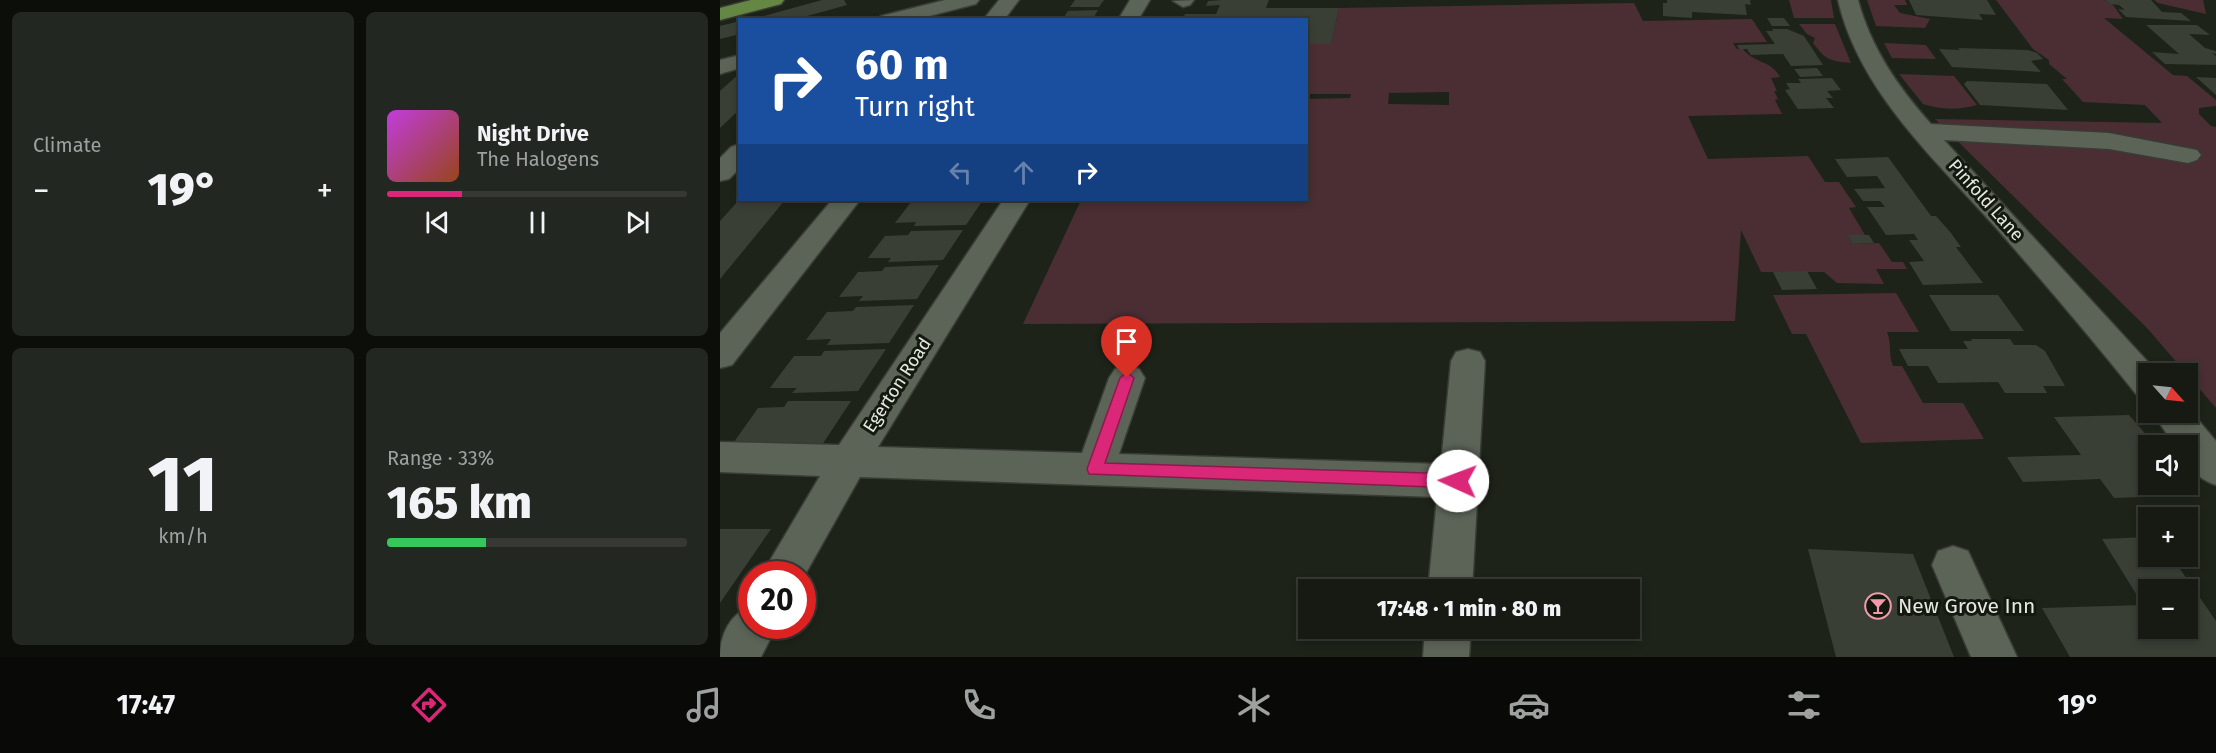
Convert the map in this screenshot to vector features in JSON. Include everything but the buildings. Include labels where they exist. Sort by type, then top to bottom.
[{"type":"main road","points":[[720,14],[774,0]]},
{"type":"street","points":[[896,18],[969,0]]},
{"type":"street","points":[[995,18],[1009,0]]},
{"type":"street","points":[[1129,18],[1140,0]]},
{"type":"street","name":"Pinfold Lane","points":[[1848,0],[1861,43],[1909,114],[2112,340],[2138,372]]},
{"type":"street","points":[[720,67],[738,62]]},
{"type":"street","points":[[1924,131],[2109,141],[2188,155]]},
{"type":"street","points":[[720,356],[845,201]]},
{"type":"street","name":"Egerton Road","points":[[791,561],[849,461],[1015,201]]},
{"type":"street","points":[[1451,579],[1468,361]]},
{"type":"street","points":[[1095,469],[1127,378]]},
{"type":"street","points":[[2179,423],[2216,469]]},
{"type":"street","points":[[720,457],[1458,481]]},
{"type":"street","points":[[1953,565],[1994,657]]},
{"type":"street","points":[[735,657],[745,639]]},
{"type":"street","points":[[1446,657],[1447,639]]},
{"type":"shaded area","points":[[1789,0],[1831,0],[1834,18],[1794,18]]},
{"type":"shaded area","points":[[1867,0],[1905,0],[1907,5],[1894,5],[1900,13],[1930,19],[1925,28],[1876,26]]},
{"type":"shaded area","points":[[1996,0],[2104,0],[2113,5],[2123,19],[2104,18],[2173,75],[2187,76],[2216,100],[2216,106],[2199,108],[2199,114],[2211,126],[2216,127],[2216,408],[2198,387],[2198,363],[2177,363],[2148,329],[1935,119],[2162,123],[2145,105],[2083,102],[2062,79],[2067,79],[2049,64],[2049,60],[2033,49]]},
{"type":"shaded area","points":[[2154,0],[2203,0],[2206,14],[2158,3]]},
{"type":"shaded area","points":[[1634,3],[1643,21],[1752,19],[1767,42],[1733,43],[1737,49],[1743,49],[1747,54],[1776,71],[1780,77],[1771,78],[1777,91],[1774,91],[1778,99],[1775,100],[1782,114],[1688,116],[1708,159],[1808,156],[1825,182],[1839,182],[1856,207],[1849,208],[1865,235],[1847,235],[1852,244],[1879,243],[1892,262],[1903,262],[1907,269],[1876,269],[1884,284],[1837,283],[1824,272],[1761,272],[1741,230],[1735,321],[1023,324],[1081,201],[1308,201],[1308,99],[1350,98],[1351,94],[1308,94],[1308,44],[1331,44],[1339,8]],"holes":[[[1449,92],[1449,105],[1388,104],[1389,93]]]},
{"type":"shaded area","points":[[1799,24],[1835,24],[1851,63],[1832,60],[1824,55],[1813,43],[1815,38],[1807,34]]},
{"type":"shaded area","points":[[1884,43],[1926,45],[1936,59],[1892,58]]},
{"type":"shaded area","points":[[1899,74],[1954,76],[1977,105],[1950,109],[1923,104]]},
{"type":"shaded area","points":[[1896,293],[1919,332],[1887,332],[1893,366],[1902,366],[1923,403],[1963,403],[1984,439],[1861,443],[1806,334],[1792,334],[1773,295]]},
{"type":"place","name":"New Grove Inn","points":[[1878,606]]},
{"type":"route","points":[[1127,378],[1095,469],[1458,481]]}]
